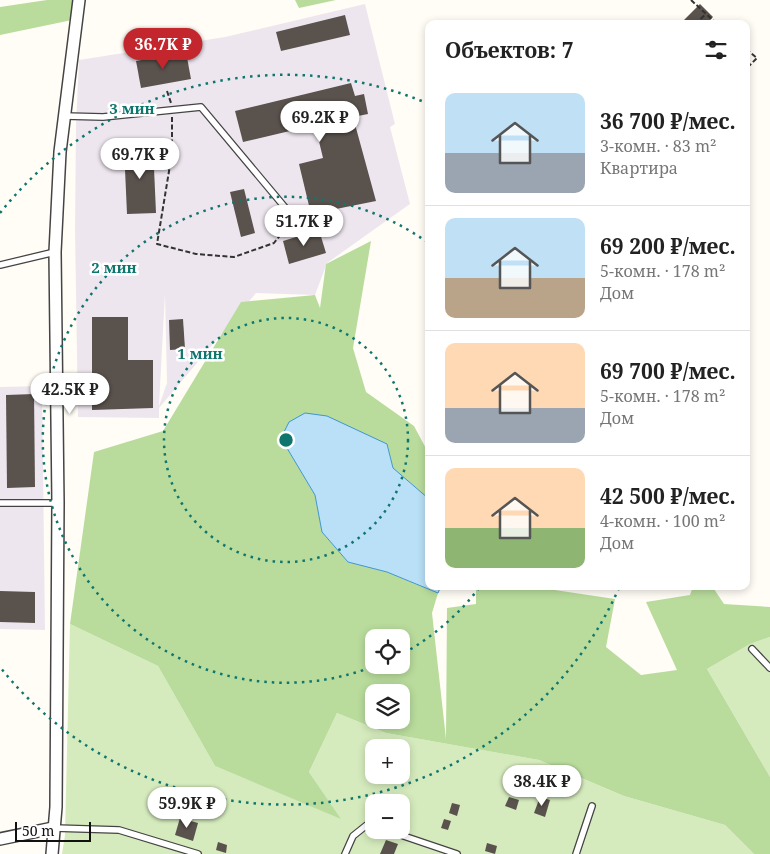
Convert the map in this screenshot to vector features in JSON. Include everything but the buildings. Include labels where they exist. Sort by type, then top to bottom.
[{"type":"street","points":[[52,854],[56,807],[58,503],[55,252],[60,152],[79,0]]},
{"type":"street","points":[[0,839],[53,828]]},
{"type":"lane","points":[[64,116],[103,117],[201,107],[293,217]]},
{"type":"lane","points":[[0,265],[55,252]]},
{"type":"lane","points":[[0,502],[58,503]]},
{"type":"lane","points":[[752,649],[770,668]]},
{"type":"lane","points":[[576,854],[592,806]]},
{"type":"lane","points":[[345,854],[353,836],[365,826]]},
{"type":"lane","points":[[53,828],[120,830],[198,854]]},
{"type":"lane","points":[[410,838],[457,854]]},
{"type":"path","points":[[691,0],[713,20]]},
{"type":"path","points":[[699,20],[706,14]]},
{"type":"path","points":[[750,52],[757,58],[750,64]]},
{"type":"path","points":[[167,91],[172,110],[172,153],[157,244],[196,254],[234,257],[274,243],[293,217]]},
{"type":"shaded area","points":[[365,4],[395,124],[390,127],[410,204],[327,263],[315,295],[256,293],[159,408],[159,418],[78,417],[75,229],[79,60],[225,37]],"holes":[[[165,294],[167,383],[159,406]]]},
{"type":"shaded area","points":[[42,386],[45,630],[0,629],[0,387]]},
{"type":"green space","points":[[47,0],[72,0],[72,20],[0,35],[0,7]]},
{"type":"green space","points":[[295,0],[336,0],[299,8]]},
{"type":"green space","points":[[371,241],[353,348],[366,392],[414,426],[425,447],[425,496],[393,468],[387,444],[281,438],[315,495],[322,532],[348,562],[387,572],[425,588],[425,590],[438,593],[432,613],[446,739],[447,608],[476,604],[476,590],[555,590],[615,599],[606,647],[641,675],[677,670],[646,602],[690,595],[692,590],[715,590],[724,604],[770,607],[770,637],[750,644],[707,669],[770,777],[770,854],[754,854],[725,825],[624,796],[539,760],[386,733],[376,729],[410,729],[410,684],[365,684],[365,724],[337,713],[309,772],[341,819],[215,766],[158,666],[70,624],[94,452],[163,431],[241,302],[315,295],[320,308],[326,264]]},
{"type":"green space","points":[[70,624],[158,666],[215,766],[340,818],[309,772],[337,713],[365,724],[365,729],[376,729],[386,733],[539,760],[624,796],[725,825],[754,854],[62,854],[65,835]]},
{"type":"green space","points":[[770,637],[770,777],[707,669],[750,644]]},
{"type":"water","points":[[305,413],[327,416],[387,444],[393,468],[425,496],[425,588],[387,572],[348,562],[322,532],[315,495],[281,438],[289,422]]}]
